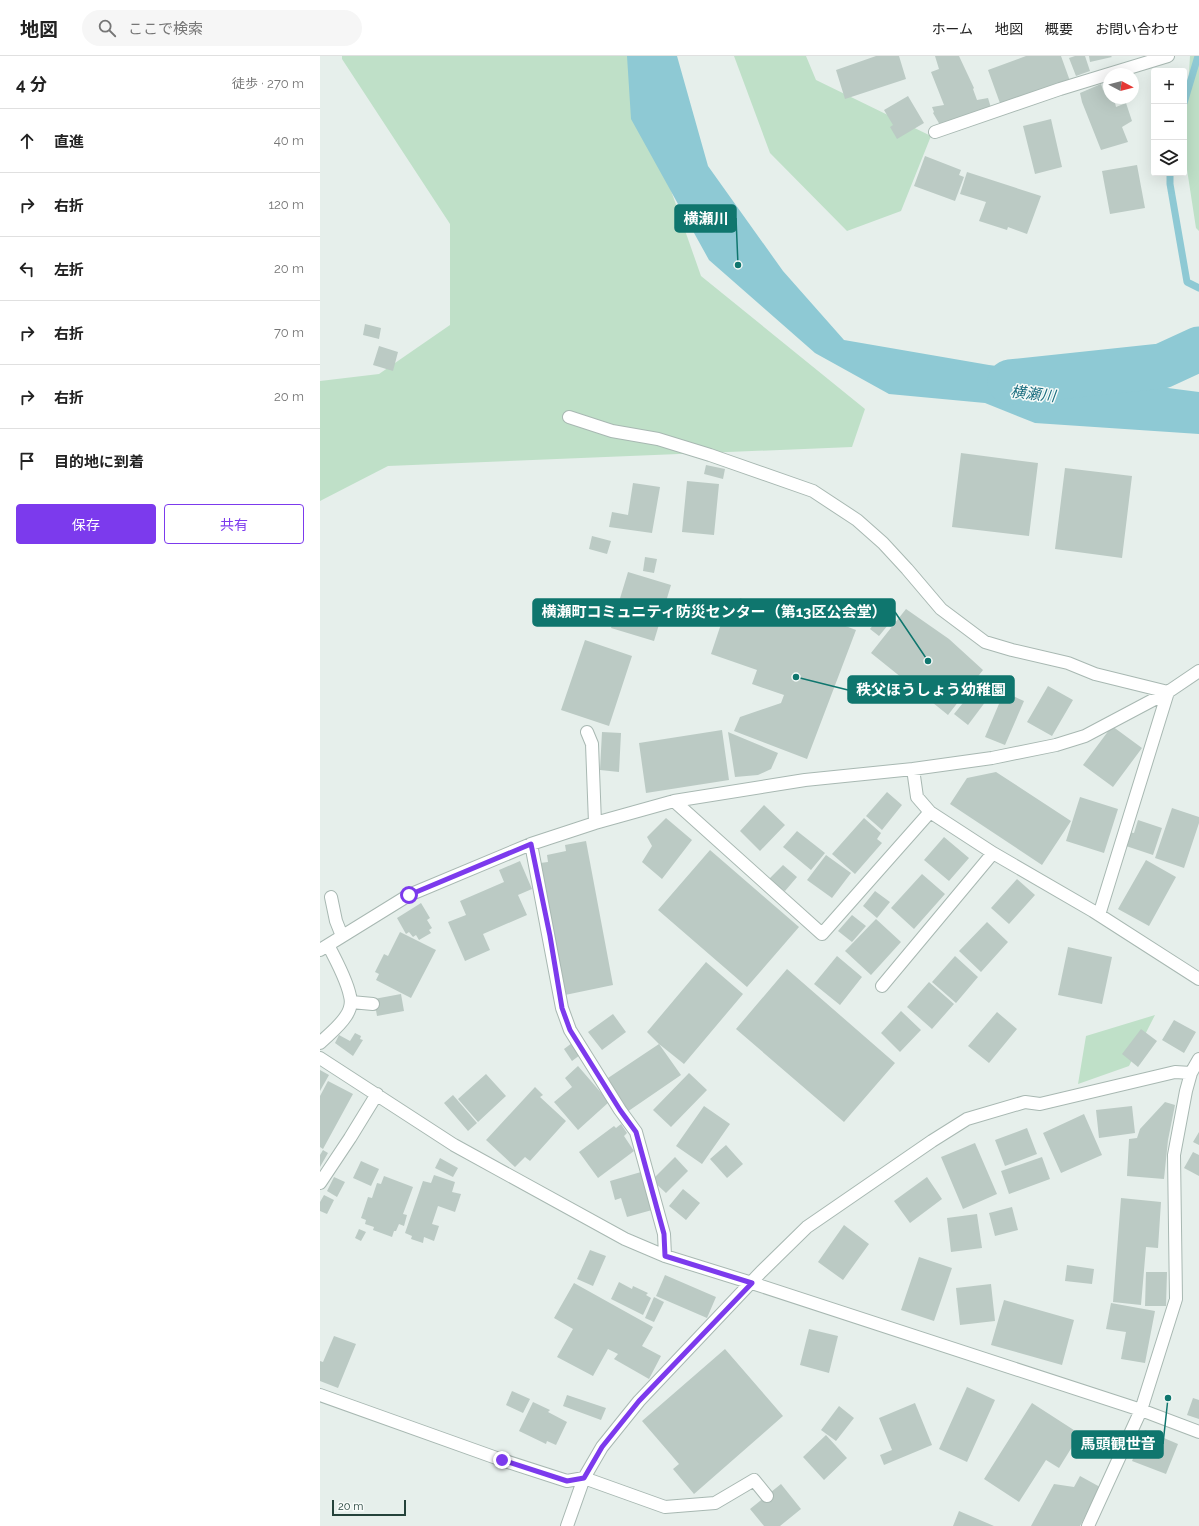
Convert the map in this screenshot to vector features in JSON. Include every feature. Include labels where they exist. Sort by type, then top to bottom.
[{"type":"street","points":[[1129,68],[1168,56]]},
{"type":"street","points":[[935,132],[1103,76]]},
{"type":"street","points":[[569,417],[612,431],[658,439],[812,491],[857,520],[883,544],[941,609],[985,642],[1068,663],[1095,674],[1168,692]]},
{"type":"street","points":[[320,1043],[346,1017],[350,1007],[350,996],[345,982],[324,948],[409,895],[531,844],[595,823],[674,801],[804,780],[913,769],[992,758],[1056,745],[1085,736],[1168,692],[1199,671]]},
{"type":"street","points":[[1099,915],[1168,692]]},
{"type":"street","points":[[587,732],[592,744],[595,823]]},
{"type":"street","points":[[913,769],[917,797],[930,812],[994,853],[1099,915],[1199,979]]},
{"type":"street","points":[[674,801],[822,934],[930,812]]},
{"type":"street","points":[[531,844],[550,936],[562,1008],[570,1030],[620,1110],[636,1132],[664,1234],[665,1256]]},
{"type":"street","points":[[882,986],[994,853]]},
{"type":"street","points":[[331,896],[336,921],[342,936]]},
{"type":"street","points":[[350,1002],[373,1004]]},
{"type":"street","points":[[320,1058],[454,1145],[625,1239],[665,1256],[1141,1410],[1199,1432]]},
{"type":"street","points":[[1088,1526],[1141,1410],[1176,1299],[1174,1156],[1186,1091],[1199,1059]]},
{"type":"street","points":[[567,1526],[584,1478],[602,1447],[639,1401],[761,1272],[807,1227],[932,1141],[967,1119],[1025,1102],[1040,1104],[1175,1072],[1192,1074]]},
{"type":"street","points":[[320,1183],[377,1094]]},
{"type":"street","points":[[320,1395],[502,1460],[567,1481],[584,1478],[664,1507],[715,1503],[754,1480],[767,1496]]},
{"type":"green space","points":[[342,56],[649,56],[661,162],[701,276],[865,409],[852,447],[388,466],[320,501],[320,381],[379,374],[450,325],[450,224],[342,59]]},
{"type":"green space","points":[[734,56],[806,56],[816,80],[931,136],[901,211],[847,231],[770,153]]},
{"type":"green space","points":[[1190,56],[1199,56],[1199,231],[1196,228],[1187,170],[1187,103]]},
{"type":"green space","points":[[1155,1015],[1129,1066],[1078,1084],[1086,1036]]},
{"type":"water","points":[[627,56],[677,56],[708,166],[783,271],[844,340],[989,365],[1199,392],[1199,434],[1035,423],[985,403],[889,394],[815,353],[709,260],[631,119]]},
{"type":"building","points":[[876,56],[899,56],[906,79],[845,99],[836,70]]},
{"type":"building","points":[[935,56],[959,56],[974,88],[973,89],[977,100],[988,98],[992,111],[940,125],[933,113],[932,107],[944,105],[931,72],[939,69]]},
{"type":"building","points":[[1026,56],[1061,56],[1070,81],[1001,106],[988,70]]},
{"type":"building","points":[[1075,56],[1085,56],[1090,71],[1076,76],[1069,58]]},
{"type":"building","points":[[1089,56],[1111,56],[1112,57],[1090,62]]},
{"type":"building","points":[[1101,84],[1103,90],[1103,104],[1115,104],[1116,107],[1126,104],[1132,121],[1122,127],[1128,142],[1101,150],[1082,102],[1080,93]]},
{"type":"building","points":[[908,96],[924,123],[897,139],[890,127],[893,125],[884,110]]},
{"type":"building","points":[[1051,119],[1062,167],[1035,174],[1023,126]]},
{"type":"building","points":[[925,156],[961,170],[959,175],[964,177],[955,201],[914,186]]},
{"type":"building","points":[[1137,165],[1145,208],[1110,214],[1102,171]]},
{"type":"building","points":[[967,172],[1041,196],[1027,234],[1008,227],[1007,230],[979,221],[986,202],[960,194]]},
{"type":"building","points":[[365,324],[381,328],[379,339],[363,335]]},
{"type":"building","points":[[379,346],[398,352],[393,371],[373,365]]},
{"type":"building","points":[[961,453],[1038,463],[1029,536],[952,527]]},
{"type":"building","points":[[706,465],[725,469],[723,479],[704,474]]},
{"type":"building","points":[[1065,468],[1132,476],[1122,558],[1055,549]]},
{"type":"building","points":[[687,481],[719,484],[714,535],[682,532]]},
{"type":"building","points":[[633,483],[660,487],[652,533],[609,527],[612,512],[628,515]]},
{"type":"building","points":[[592,536],[611,541],[607,554],[589,549]]},
{"type":"building","points":[[645,557],[657,559],[654,573],[643,571]]},
{"type":"building","points":[[628,572],[671,585],[654,641],[611,628]]},
{"type":"building","points":[[740,598],[808,622],[814,614],[856,630],[807,759],[734,731],[740,717],[781,703],[784,695],[752,684],[757,670],[711,654],[727,606],[736,609]]},
{"type":"building","points":[[888,606],[897,614],[879,636],[870,629]]},
{"type":"building","points":[[906,609],[949,639],[983,670],[948,715],[871,653]]},
{"type":"building","points":[[585,640],[632,656],[609,726],[561,710]]},
{"type":"building","points":[[979,683],[992,693],[968,725],[954,714]]},
{"type":"building","points":[[1048,686],[1073,700],[1052,736],[1027,722]]},
{"type":"building","points":[[1004,692],[1024,701],[1005,745],[985,737]]},
{"type":"building","points":[[1112,726],[1142,748],[1113,787],[1083,765]]},
{"type":"building","points":[[722,730],[729,780],[646,793],[639,743]]},
{"type":"building","points":[[602,732],[621,733],[619,772],[600,770]]},
{"type":"building","points":[[728,732],[778,753],[771,769],[758,775],[735,777]]},
{"type":"building","points":[[996,772],[1071,821],[1042,865],[950,804],[967,778]]},
{"type":"building","points":[[887,792],[902,805],[882,830],[866,816]]},
{"type":"building","points":[[1080,797],[1118,809],[1104,853],[1066,841]]},
{"type":"building","points":[[764,805],[785,825],[760,851],[740,831]]},
{"type":"building","points":[[1172,808],[1199,817],[1199,823],[1184,868],[1155,858]]},
{"type":"building","points":[[666,818],[692,840],[662,879],[642,862],[652,846],[647,837]]},
{"type":"building","points":[[864,818],[881,833],[877,839],[882,843],[855,874],[832,854]]},
{"type":"building","points":[[1138,820],[1162,828],[1153,855],[1123,845],[1128,832],[1134,833]]},
{"type":"building","points":[[797,831],[825,853],[811,870],[783,847]]},
{"type":"building","points":[[944,837],[969,858],[949,881],[924,860]]},
{"type":"building","points":[[586,841],[613,985],[565,995],[540,863],[548,862],[547,855],[566,851],[565,845]]},
{"type":"building","points":[[710,850],[799,927],[747,987],[658,910]]},
{"type":"building","points":[[826,855],[851,873],[832,898],[807,880]]},
{"type":"building","points":[[1146,860],[1176,877],[1149,926],[1118,909]]},
{"type":"building","points":[[520,861],[532,889],[518,895],[527,915],[483,934],[490,950],[465,961],[448,922],[466,915],[460,901],[504,882],[499,870]]},
{"type":"building","points":[[783,865],[797,877],[785,891],[768,880]]},
{"type":"building","points":[[922,874],[945,894],[914,929],[891,908]]},
{"type":"building","points":[[1017,879],[1035,895],[1009,924],[991,908]]},
{"type":"building","points":[[875,891],[890,902],[877,918],[863,906]]},
{"type":"building","points":[[421,903],[430,918],[427,920],[432,928],[429,930],[431,933],[419,940],[416,935],[413,937],[409,932],[406,934],[397,918]]},
{"type":"building","points":[[852,915],[866,926],[852,942],[838,931]]},
{"type":"building","points":[[876,919],[901,942],[871,975],[845,951]]},
{"type":"building","points":[[987,922],[1008,942],[981,972],[959,951]]},
{"type":"building","points":[[400,932],[436,950],[411,998],[376,980],[379,974],[375,972],[384,954],[388,956]]},
{"type":"building","points":[[1068,947],[1112,957],[1102,1004],[1058,995]]},
{"type":"building","points":[[837,956],[862,977],[840,1005],[814,984]]},
{"type":"building","points":[[955,956],[978,977],[956,1003],[932,982]]},
{"type":"building","points":[[706,962],[743,994],[684,1064],[659,1044],[647,1032]]},
{"type":"building","points":[[787,969],[895,1063],[844,1122],[736,1029]]},
{"type":"building","points":[[929,982],[954,1004],[932,1029],[907,1007]]},
{"type":"building","points":[[401,994],[404,1011],[377,1016],[374,999]]},
{"type":"building","points":[[901,1011],[921,1030],[900,1052],[881,1033]]},
{"type":"building","points":[[997,1012],[1017,1029],[989,1063],[968,1046]]},
{"type":"building","points":[[613,1014],[626,1032],[602,1050],[588,1032]]},
{"type":"building","points":[[1174,1020],[1196,1032],[1184,1053],[1162,1040]]},
{"type":"building","points":[[1141,1029],[1157,1041],[1138,1067],[1122,1054]]},
{"type":"building","points":[[355,1033],[361,1036],[360,1039],[363,1040],[353,1056],[335,1043],[339,1035],[350,1041]]},
{"type":"building","points":[[572,1043],[580,1055],[572,1061],[564,1049]]},
{"type":"building","points":[[659,1044],[681,1075],[627,1112],[605,1080]]},
{"type":"building","points":[[578,1066],[609,1102],[578,1130],[554,1102],[572,1087],[565,1078]]},
{"type":"building","points":[[320,1070],[329,1075],[320,1091]]},
{"type":"building","points":[[689,1073],[707,1090],[671,1127],[653,1110]]},
{"type":"building","points":[[486,1074],[506,1096],[478,1122],[458,1099]]},
{"type":"building","points":[[328,1081],[353,1094],[323,1149],[320,1147],[320,1096]]},
{"type":"building","points":[[535,1087],[543,1095],[540,1097],[566,1121],[530,1161],[525,1157],[515,1167],[486,1140]]},
{"type":"building","points":[[453,1095],[477,1123],[468,1131],[444,1103]]},
{"type":"building","points":[[1165,1102],[1175,1105],[1168,1140],[1164,1179],[1127,1176],[1129,1139],[1137,1138],[1140,1129]]},
{"type":"building","points":[[704,1106],[730,1124],[702,1164],[676,1146]]},
{"type":"building","points":[[1132,1106],[1135,1133],[1099,1138],[1096,1110]]},
{"type":"building","points":[[1084,1114],[1102,1155],[1061,1173],[1043,1133]]},
{"type":"building","points":[[621,1124],[627,1133],[624,1136],[634,1151],[598,1178],[579,1152],[614,1126],[616,1128]]},
{"type":"building","points":[[1027,1128],[1037,1154],[1005,1166],[995,1140]]},
{"type":"building","points":[[1199,1132],[1199,1145],[1193,1142]]},
{"type":"building","points":[[975,1143],[997,1194],[963,1209],[941,1157]]},
{"type":"building","points":[[726,1145],[743,1164],[727,1178],[710,1159]]},
{"type":"building","points":[[323,1150],[328,1153],[320,1167],[320,1155]]},
{"type":"building","points":[[1193,1152],[1199,1155],[1199,1176],[1184,1168]]},
{"type":"building","points":[[675,1157],[688,1171],[666,1193],[652,1180]]},
{"type":"building","points":[[1042,1157],[1050,1179],[1009,1194],[1001,1171]]},
{"type":"building","points":[[440,1158],[458,1168],[453,1177],[435,1168]]},
{"type":"building","points":[[361,1161],[379,1169],[371,1186],[353,1178]]},
{"type":"building","points":[[641,1172],[652,1210],[627,1217],[621,1198],[615,1200],[610,1181]]},
{"type":"building","points":[[434,1175],[455,1182],[452,1192],[461,1194],[455,1212],[438,1206],[432,1224],[439,1226],[434,1241],[424,1237],[423,1243],[411,1239],[412,1236],[405,1233],[423,1181],[431,1183]]},
{"type":"building","points":[[384,1176],[413,1187],[403,1214],[407,1215],[404,1226],[399,1224],[392,1237],[373,1230],[374,1227],[365,1224],[366,1220],[361,1218],[368,1197],[372,1198],[377,1183],[381,1184]]},
{"type":"building","points":[[334,1177],[345,1182],[337,1197],[327,1191]]},
{"type":"building","points":[[927,1177],[942,1199],[910,1223],[894,1201]]},
{"type":"building","points":[[683,1189],[700,1203],[686,1220],[669,1206]]},
{"type":"building","points":[[324,1195],[334,1200],[327,1214],[320,1211],[320,1202]]},
{"type":"building","points":[[1121,1198],[1161,1202],[1158,1248],[1146,1247],[1141,1305],[1113,1302]]},
{"type":"building","points":[[1012,1207],[1018,1230],[995,1236],[989,1213]]},
{"type":"building","points":[[977,1214],[982,1248],[951,1252],[947,1218]]},
{"type":"building","points":[[844,1225],[869,1244],[843,1280],[818,1262]]},
{"type":"building","points":[[359,1229],[366,1232],[361,1241],[355,1238]]},
{"type":"building","points":[[590,1250],[606,1256],[593,1286],[577,1279]]},
{"type":"building","points":[[919,1257],[952,1268],[934,1321],[901,1310]]},
{"type":"building","points":[[1067,1265],[1094,1269],[1092,1284],[1065,1281]]},
{"type":"building","points":[[1146,1272],[1167,1272],[1166,1306],[1145,1306]]},
{"type":"building","points":[[665,1275],[716,1297],[707,1318],[656,1296]]},
{"type":"building","points":[[619,1282],[632,1289],[633,1286],[648,1293],[646,1295],[651,1298],[643,1315],[611,1299]]},
{"type":"building","points":[[574,1283],[653,1327],[642,1346],[661,1356],[649,1379],[614,1359],[618,1354],[608,1349],[593,1376],[557,1357],[573,1329],[554,1318]]},
{"type":"building","points":[[991,1284],[995,1321],[960,1325],[956,1288]]},
{"type":"building","points":[[654,1297],[664,1302],[654,1322],[645,1318]]},
{"type":"building","points":[[1004,1300],[1074,1320],[1062,1365],[991,1345]]},
{"type":"building","points":[[1111,1303],[1155,1311],[1145,1363],[1121,1359],[1126,1332],[1106,1329]]},
{"type":"building","points":[[809,1329],[838,1336],[829,1373],[800,1365]]},
{"type":"building","points":[[334,1336],[356,1344],[338,1388],[320,1381],[320,1361],[323,1362]]},
{"type":"building","points":[[725,1349],[783,1416],[694,1494],[673,1469],[679,1464],[642,1421]]},
{"type":"building","points":[[967,1387],[995,1400],[967,1462],[939,1449]]},
{"type":"building","points":[[512,1391],[530,1399],[523,1413],[506,1405]]},
{"type":"building","points":[[567,1395],[606,1408],[601,1420],[563,1406]]},
{"type":"building","points":[[1193,1398],[1199,1400],[1199,1419],[1187,1415]]},
{"type":"building","points":[[533,1402],[550,1410],[548,1412],[567,1422],[556,1445],[547,1441],[546,1444],[519,1431]]},
{"type":"building","points":[[915,1403],[932,1445],[884,1465],[880,1455],[892,1450],[879,1418]]},
{"type":"building","points":[[1032,1403],[1080,1434],[1059,1468],[1046,1460],[1019,1502],[984,1479]]},
{"type":"building","points":[[839,1406],[854,1418],[836,1441],[821,1430]]},
{"type":"building","points":[[1145,1430],[1178,1444],[1166,1474],[1132,1461]]},
{"type":"building","points":[[826,1435],[847,1458],[824,1480],[803,1457]]},
{"type":"building","points":[[1080,1476],[1100,1487],[1080,1526],[1031,1526],[1054,1484],[1074,1487]]},
{"type":"building","points":[[781,1484],[801,1509],[780,1526],[764,1526],[750,1509]]},
{"type":"building","points":[[959,1511],[994,1526],[953,1526]]},
{"type":"waterway","points":[[1187,93],[1198,56]]},
{"type":"waterway","points":[[1170,176],[1170,184],[1187,282],[1199,288]]},
{"type":"waterway","points":[[1010,382],[1162,366],[1199,349]]},
{"type":"place","name":"横瀬川","points":[[738,265]]},
{"type":"place","name":"横瀬町コミュニティ防災センター（第13区公会堂）","points":[[928,661]]},
{"type":"place","name":"秩父ほうしょう幼稚園","points":[[796,677]]},
{"type":"place","name":"馬頭観世音","points":[[1168,1398]]},
{"type":"route","points":[[409,895],[531,844],[550,936],[562,1008],[570,1030],[620,1110],[636,1132],[664,1234],[665,1256],[752,1283],[639,1401],[602,1447],[584,1478],[567,1481],[502,1460]]}]
